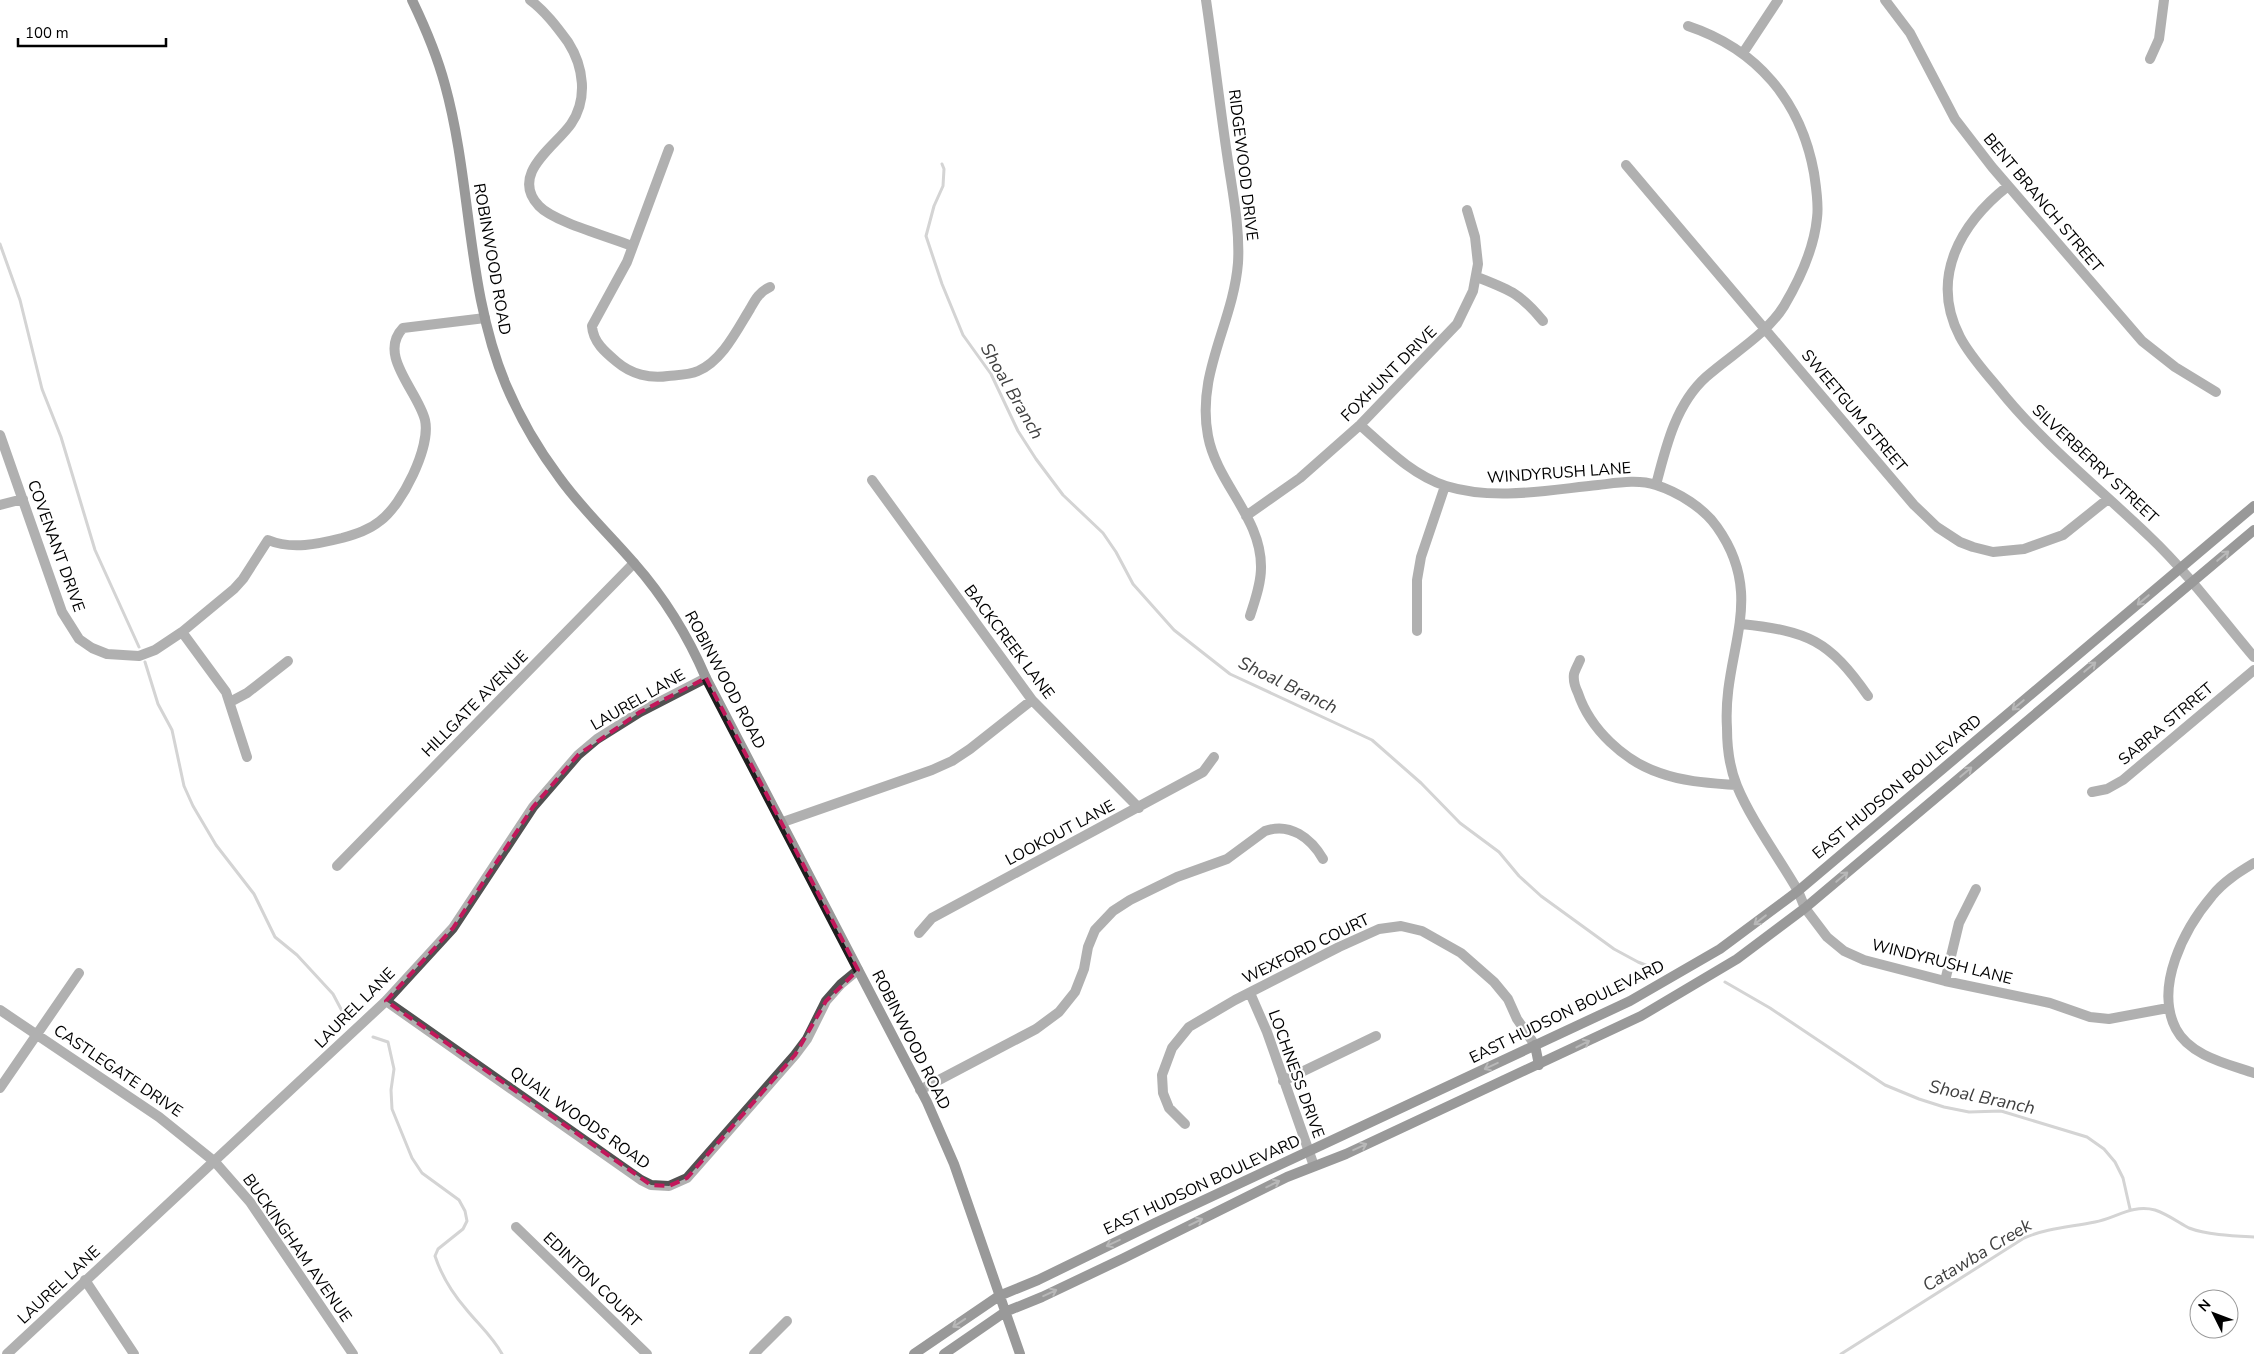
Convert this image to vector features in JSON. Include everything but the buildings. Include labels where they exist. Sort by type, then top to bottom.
[{"type":"main road","name":"ROBINWOOD ROAD","points":[[412,0],[426,30],[445,86],[485,318],[515,405],[545,458],[583,508],[634,564],[672,613],[690,642],[706,678],[920,1090],[954,1164],[1020,1354]]},
{"type":"main road","name":"EAST HUDSON BOULEVARD","points":[[914,1354],[999,1296],[1038,1280],[1658,986],[1737,938],[1798,891],[2254,506]]},
{"type":"main road","name":"EAST HUDSON BOULEVARD","points":[[944,1354],[1005,1312],[1099,1270],[1314,1166],[1346,1154],[1539,1065],[1641,1016],[1695,986],[1737,959],[1805,908],[2254,530]]},
{"type":"main road","points":[[1535,1045],[1539,1065]]},
{"type":"street","points":[[530,0],[554,23],[571,46],[580,68],[583,88],[572,123],[539,158],[533,168],[530,181],[532,196],[543,209],[556,217],[632,246]]},
{"type":"street","name":"RIDGEWOOD DRIVE","points":[[1206,0],[1234,199],[1238,250],[1232,294],[1207,380],[1205,420],[1215,462],[1254,532],[1261,558],[1259,582],[1250,616]]},
{"type":"street","points":[[1743,54],[1778,0]]},
{"type":"street","name":"BENT BRANCH STREET","points":[[1885,0],[1910,34],[1955,119],[1971,142],[2008,186],[2142,341],[2175,367],[2216,392]]},
{"type":"street","points":[[2150,59],[2159,39],[2164,0]]},
{"type":"street","points":[[1656,485],[1674,425],[1694,390],[1765,328],[1783,308],[1806,262],[1818,217],[1811,159],[1800,123],[1783,95],[1767,75],[1743,54],[1711,34],[1688,26]]},
{"type":"street","points":[[669,149],[619,278],[592,326],[594,338],[618,363],[637,374],[662,377],[683,375],[705,368],[730,341],[760,293],[770,287]]},
{"type":"street","name":"SWEETGUM STREET","points":[[1626,165],[1914,505],[1937,527],[1960,542],[1993,552],[2024,549],[2063,535],[2108,499]]},
{"type":"street","name":"SILVERBERRY STREET","points":[[2008,186],[1975,216],[1956,247],[1950,267],[1949,285],[1951,312],[1956,328],[1966,347],[2022,416],[2044,440],[2151,538],[2180,569],[2254,658]]},
{"type":"street","name":"FOXHUNT DRIVE","points":[[1246,516],[1306,472],[1360,425],[1450,333],[1462,314],[1477,277],[1478,264],[1475,237],[1467,210]]},
{"type":"street","points":[[1477,277],[1511,290],[1528,302],[1544,321]]},
{"type":"street","name":"COVENANT DRIVE","points":[[0,435],[62,612],[79,639],[92,648],[106,654],[139,656],[155,650],[182,632],[234,589],[243,579],[268,540],[291,546],[338,539],[368,529],[393,510],[421,453],[425,438],[425,422],[414,392],[397,366],[394,348],[398,333],[404,328],[485,318]]},
{"type":"street","name":"WINDYRUSH LANE","points":[[1360,425],[1413,470],[1445,486],[1499,494],[1623,482],[1656,485],[1698,508],[1716,525],[1726,541],[1741,582],[1741,624],[1729,682],[1726,713],[1726,729],[1736,784],[1798,891],[1805,908],[1827,937],[1844,951],[1864,960],[1945,981],[2050,1003],[2090,1017],[2109,1019],[2168,1008]]},
{"type":"street","name":"BACKCREEK LANE","points":[[872,480],[1032,700],[1139,808]]},
{"type":"street","points":[[1417,631],[1417,580],[1421,557],[1445,486]]},
{"type":"street","points":[[0,505],[23,499]]},
{"type":"street","name":"HILLGATE AVENUE","points":[[337,866],[634,564]]},
{"type":"street","points":[[1741,624],[1783,629],[1817,643],[1836,656],[1852,673],[1868,696]]},
{"type":"street","points":[[182,632],[226,692],[247,757]]},
{"type":"street","points":[[1580,660],[1574,674],[1574,682],[1581,703],[1593,723],[1621,751],[1639,764],[1680,779],[1736,784]]},
{"type":"street","points":[[230,702],[247,693],[288,661]]},
{"type":"street","name":"SABRA STRRET","points":[[2092,792],[2106,789],[2124,780],[2254,670]]},
{"type":"street","name":"LAUREL LANE","points":[[7,1354],[386,1001],[453,928],[533,807],[578,755],[597,739],[640,712],[706,678]]},
{"type":"street","points":[[782,822],[932,770],[952,761],[1032,700]]},
{"type":"street","name":"LOOKOUT LANE","points":[[919,933],[932,918],[1203,772],[1214,757]]},
{"type":"street","points":[[920,1090],[1050,1020],[1075,992],[1084,969],[1088,947],[1095,930],[1113,911],[1130,900],[1177,877],[1227,859],[1271,828],[1284,828],[1304,836],[1318,850],[1323,859]]},
{"type":"street","points":[[2254,863],[2218,890],[2197,916],[2184,940],[2172,969],[2168,992],[2168,1008],[2176,1030],[2188,1043],[2201,1053],[2254,1074]]},
{"type":"street","points":[[1945,981],[1959,923],[1976,889]]},
{"type":"street","name":"WEXFORD COURT","points":[[1185,1124],[1169,1108],[1163,1093],[1162,1075],[1177,1039],[1197,1021],[1378,929],[1401,926],[1422,931],[1442,941],[1478,966],[1508,999],[1517,1019],[1535,1045]]},
{"type":"street","name":"QUAIL WOODS ROAD","points":[[386,1001],[650,1186],[670,1186],[687,1178],[745,1113],[807,1039],[826,1001],[841,984],[858,970]]},
{"type":"street","points":[[0,1088],[79,973]]},
{"type":"street","name":"LOCHNESS DRIVE","points":[[1250,993],[1267,1032],[1314,1166]]},
{"type":"street","name":"CASTLEGATE DRIVE","points":[[0,1010],[159,1117],[215,1162]]},
{"type":"street","points":[[1283,1081],[1376,1036]]},
{"type":"street","name":"BUCKINGHAM AVENUE","points":[[215,1162],[250,1202],[353,1354]]},
{"type":"street","name":"EDINTON COURT","points":[[516,1227],[647,1354]]},
{"type":"street","points":[[85,1280],[134,1354]]},
{"type":"street","points":[[754,1354],[787,1321]]},
{"type":"highlighted area","points":[[706,678],[858,970],[826,1001],[795,1055],[687,1178],[669,1186],[651,1185],[641,1180],[386,1001],[453,928],[533,807],[578,755],[640,712]]},
{"type":"waterway","name":"Shoal Branch","points":[[942,164],[944,169],[943,186],[934,206],[926,236],[942,284],[963,335],[991,374],[1018,431],[1036,459],[1063,495],[1103,533],[1116,552],[1133,584],[1174,630],[1230,674],[1372,740],[1421,783],[1460,823],[1499,852],[1519,876],[1541,896],[1614,949],[1653,968]]},
{"type":"waterway","points":[[0,244],[20,300],[42,389],[61,437],[95,550],[139,647]]},
{"type":"waterway","points":[[145,662],[158,704],[172,730],[184,786],[193,806],[216,845],[254,894],[275,937],[297,955],[333,994],[342,1011]]},
{"type":"waterway","name":"Shoal Branch","points":[[1725,982],[1770,1008],[1885,1085],[1944,1107],[1969,1112],[2001,1111],[2087,1137],[2104,1149],[2115,1162],[2123,1178],[2130,1209]]},
{"type":"waterway","points":[[373,1037],[388,1042],[394,1069],[391,1090],[392,1109],[412,1158],[422,1173],[459,1200],[465,1211],[467,1221],[463,1229],[438,1249],[435,1256],[444,1277],[457,1297],[490,1336],[502,1354]]},
{"type":"waterway","name":"Catawba Creek","points":[[1841,1354],[2024,1238],[2041,1232],[2095,1222],[2131,1210],[2147,1209],[2155,1210],[2196,1230],[2221,1235],[2254,1237]]}]
